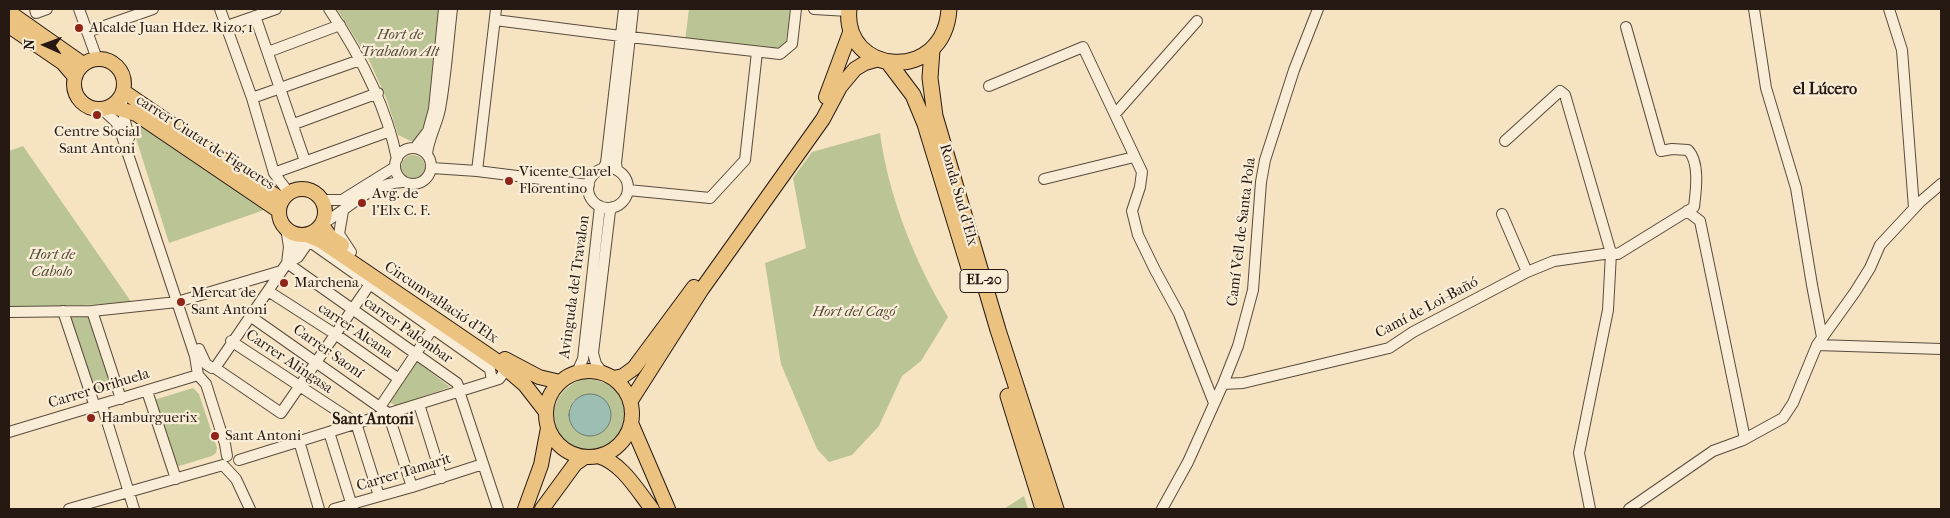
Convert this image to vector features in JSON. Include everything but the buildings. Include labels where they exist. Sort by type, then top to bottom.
[{"type":"highway","name":"EL-20","points":[[932,50],[941,39],[949,9]]},
{"type":"highway","name":"EL-20","points":[[848,10],[851,30],[857,42],[867,52],[884,61]]},
{"type":"highway","points":[[884,61],[904,63],[919,58],[932,50]]},
{"type":"highway","name":"Ronda Sud d'Elx","points":[[932,50],[930,78],[935,116],[998,330],[1056,509]]},
{"type":"highway","name":"Ronda Sud d'Elx","points":[[884,61],[913,95],[925,124],[1043,509]]},
{"type":"main road","points":[[9,12],[84,64]]},
{"type":"main road","points":[[9,26],[63,63],[75,77]]},
{"type":"main road","points":[[525,509],[541,465],[548,428],[546,412],[548,400],[553,390],[560,382],[577,372],[590,371],[608,376],[623,376],[634,368],[801,140],[826,99],[851,30]]},
{"type":"main road","points":[[97,59],[108,60],[119,69],[124,78],[123,92],[112,108],[88,106],[76,94],[75,77],[84,64],[97,59]]},
{"type":"main road","points":[[630,402],[702,289],[823,119],[840,87],[855,69],[865,63],[884,61]]},
{"type":"main road","name":"carrer Ciutat de Figueres","points":[[123,92],[283,201]]},
{"type":"main road","name":"carrer Ciutat de Figueres","points":[[112,108],[136,114],[283,201]]},
{"type":"main road","points":[[297,189],[315,193],[322,200],[325,213],[322,224],[310,234],[294,234],[281,222],[283,201],[297,189]]},
{"type":"main road","name":"Circumval·lació d'Elx","points":[[322,224],[331,238],[511,363],[539,378],[560,382]]},
{"type":"main road","name":"Circumval·lació d'Elx","points":[[304,235],[321,241],[498,361],[525,385],[546,412]]},
{"type":"main road","points":[[608,376],[624,389],[630,402],[631,423],[668,509]]},
{"type":"main road","points":[[542,509],[575,464],[610,452],[620,444],[627,434],[631,423]]},
{"type":"main road","points":[[548,428],[562,448],[573,454],[608,459],[620,468],[652,509]]},
{"type":"street","points":[[35,11],[47,9]]},
{"type":"street","points":[[79,9],[97,59]]},
{"type":"street","points":[[87,32],[153,9]]},
{"type":"street","points":[[220,9],[252,98],[283,201]]},
{"type":"street","points":[[227,26],[276,9]]},
{"type":"street","points":[[329,9],[378,93],[390,131],[397,176],[403,182],[410,185],[418,185],[425,181],[430,176],[432,168],[427,154],[435,131],[443,94],[452,9]]},
{"type":"street","points":[[322,200],[342,200],[396,163],[428,131],[434,109],[444,9]]},
{"type":"street","points":[[478,171],[496,9]]},
{"type":"street","points":[[617,170],[603,169],[594,174],[589,185],[590,196],[600,206],[613,207],[621,203],[628,190],[626,179],[617,170],[616,163],[625,36],[624,9]]},
{"type":"street","points":[[603,169],[606,163],[625,36],[633,9]]},
{"type":"street","points":[[495,20],[780,54],[792,44],[796,9]]},
{"type":"street","points":[[814,9],[848,10]]},
{"type":"street","name":"Camí Vell de Santa Pola","points":[[1162,509],[1188,462],[1238,346],[1253,290],[1261,182],[1265,160],[1294,70],[1318,9]]},
{"type":"street","points":[[1754,9],[1766,88],[1796,188],[1819,341]]},
{"type":"street","points":[[1889,9],[1902,50],[1914,208]]},
{"type":"street","points":[[255,16],[294,124],[305,161]]},
{"type":"street","points":[[1114,114],[1196,21]]},
{"type":"street","points":[[268,52],[340,25]]},
{"type":"street","points":[[1626,28],[1661,151],[1672,149],[1688,150],[1692,155],[1696,192],[1694,207],[1687,211],[1700,220],[1745,439]]},
{"type":"street","points":[[989,86],[1083,47],[1142,172],[1140,187],[1132,211],[1138,235],[1180,314],[1214,403]]},
{"type":"street","points":[[628,190],[710,198],[745,160],[757,52]]},
{"type":"street","points":[[252,98],[360,60]]},
{"type":"street","points":[[1505,141],[1560,92],[1565,95],[1611,253],[1608,310],[1579,453],[1591,508]]},
{"type":"street","points":[[294,124],[378,93]]},
{"type":"street","points":[[112,108],[129,140],[180,301]]},
{"type":"street","points":[[112,108],[206,371],[236,479],[250,509]]},
{"type":"street","points":[[129,140],[133,124],[146,120]]},
{"type":"street","points":[[390,131],[411,149],[427,154]]},
{"type":"street","points":[[274,172],[390,131]]},
{"type":"street","points":[[1044,179],[1134,157]]},
{"type":"street","points":[[432,168],[478,171],[589,185]]},
{"type":"street","points":[[322,224],[377,187],[391,182],[403,182]]},
{"type":"street","points":[[1629,509],[1713,451],[1745,439],[1783,418],[1792,403],[1819,341],[1855,292],[1870,268],[1880,245],[1914,208],[1941,184]]},
{"type":"street","name":"Avinguda del Travalon","points":[[577,372],[583,359],[600,206]]},
{"type":"street","name":"Avinguda del Travalon","points":[[608,376],[596,364],[593,353],[610,211],[613,207]]},
{"type":"street","points":[[343,211],[338,234],[351,252]]},
{"type":"street","name":"Camí de Loi-Bañó","points":[[1223,384],[1243,382],[1389,348],[1413,332],[1527,272],[1554,261],[1611,253],[1618,254],[1687,211]]},
{"type":"street","points":[[1502,214],[1527,272]]},
{"type":"street","points":[[285,263],[286,228]]},
{"type":"street","points":[[206,371],[232,341],[268,291],[304,235]]},
{"type":"street","points":[[9,312],[92,311],[180,301],[285,263],[298,256],[307,244],[313,244],[490,368],[492,381]]},
{"type":"street","name":"carrer Palombar","points":[[285,263],[458,383],[460,391]]},
{"type":"street","points":[[206,371],[280,413],[295,385],[316,362],[370,284]]},
{"type":"street","name":"carrer Alcana","points":[[268,291],[335,334],[399,379]]},
{"type":"street","points":[[64,311],[134,509]]},
{"type":"street","points":[[92,311],[121,399]]},
{"type":"street","name":"Carrer Saoní","points":[[250,316],[384,410]]},
{"type":"street","points":[[412,487],[384,410],[399,379],[433,328]]},
{"type":"street","name":"Carrer Alingasa","points":[[232,341],[295,385],[356,423]]},
{"type":"street","points":[[1819,341],[1941,349]]},
{"type":"street","points":[[69,509],[231,463],[356,423],[384,410],[419,404],[499,379],[504,374],[503,368],[498,361]]},
{"type":"street","name":"Carrer Orihuela","points":[[9,432],[147,391],[206,371]]},
{"type":"street","points":[[147,391],[176,479]]},
{"type":"street","points":[[460,391],[498,509]]},
{"type":"street","points":[[419,404],[442,478]]},
{"type":"street","points":[[356,423],[379,496]]},
{"type":"street","points":[[329,432],[352,507]]},
{"type":"street","points":[[299,441],[319,509]]},
{"type":"street","points":[[231,463],[255,509]]},
{"type":"street","name":"Carrer Tamarit","points":[[334,509],[352,507],[379,496],[483,464]]},
{"type":"green space","name":"Hort de Trabalon Alt","points":[[337,9],[439,9],[430,106],[421,134],[413,142],[398,135],[387,100],[369,60]]},
{"type":"green space","points":[[689,9],[790,9],[786,42],[784,47],[776,51],[685,41]]},
{"type":"green space","points":[[138,126],[147,126],[267,209],[169,243],[135,135]]},
{"type":"green space","name":"Hort del Cagó","points":[[880,133],[889,180],[896,204],[914,251],[948,317],[921,361],[902,376],[879,426],[852,455],[829,462],[817,449],[781,364],[765,263],[806,248],[793,178],[812,152]]},
{"type":"green space","name":"Hort de Cabolo","points":[[23,146],[132,303],[9,308],[9,151]]},
{"type":"green space","points":[[413,155],[422,158],[425,167],[422,176],[413,179],[404,176],[401,167],[404,158]]},
{"type":"green space","points":[[91,316],[114,387],[94,394],[68,317]]},
{"type":"green space","points":[[415,360],[450,387],[396,406],[388,401]]},
{"type":"green space","points":[[582,379],[602,382],[617,392],[622,399],[625,417],[621,431],[615,440],[593,451],[579,449],[567,442],[559,431],[554,418],[556,404],[565,390]],"holes":[[[574,400],[611,415],[608,425],[601,432],[569,419],[569,409]]]},
{"type":"green space","points":[[193,388],[199,394],[217,448],[216,453],[212,456],[176,467],[154,400]]},
{"type":"green space","points":[[1024,496],[1028,509],[1004,509]]},
{"type":"water","points":[[590,394],[605,400],[611,415],[605,430],[590,436],[575,430],[569,415],[575,400]]},
{"type":"place","name":"Alcalde Juan Hdez. Rizo, 1","points":[[79,28]]},
{"type":"place","name":"Centre Social Sant Antoni","points":[[97,115]]},
{"type":"place","name":"Vicente Clavel Florentino","points":[[509,181]]},
{"type":"place","name":"Avg. de l'Elx C. F.","points":[[362,203]]},
{"type":"place","name":"Marchena","points":[[284,283]]},
{"type":"place","name":"Mercat de Sant Antoni","points":[[181,302]]},
{"type":"place","name":"Hamburguerix","points":[[91,418]]},
{"type":"place","name":"Sant Antoni","points":[[215,436]]},
{"type":"district","name":"el Lúcero","points":[[1825,90]]},
{"type":"district","name":"Sant Antoni","points":[[373,420]]}]
